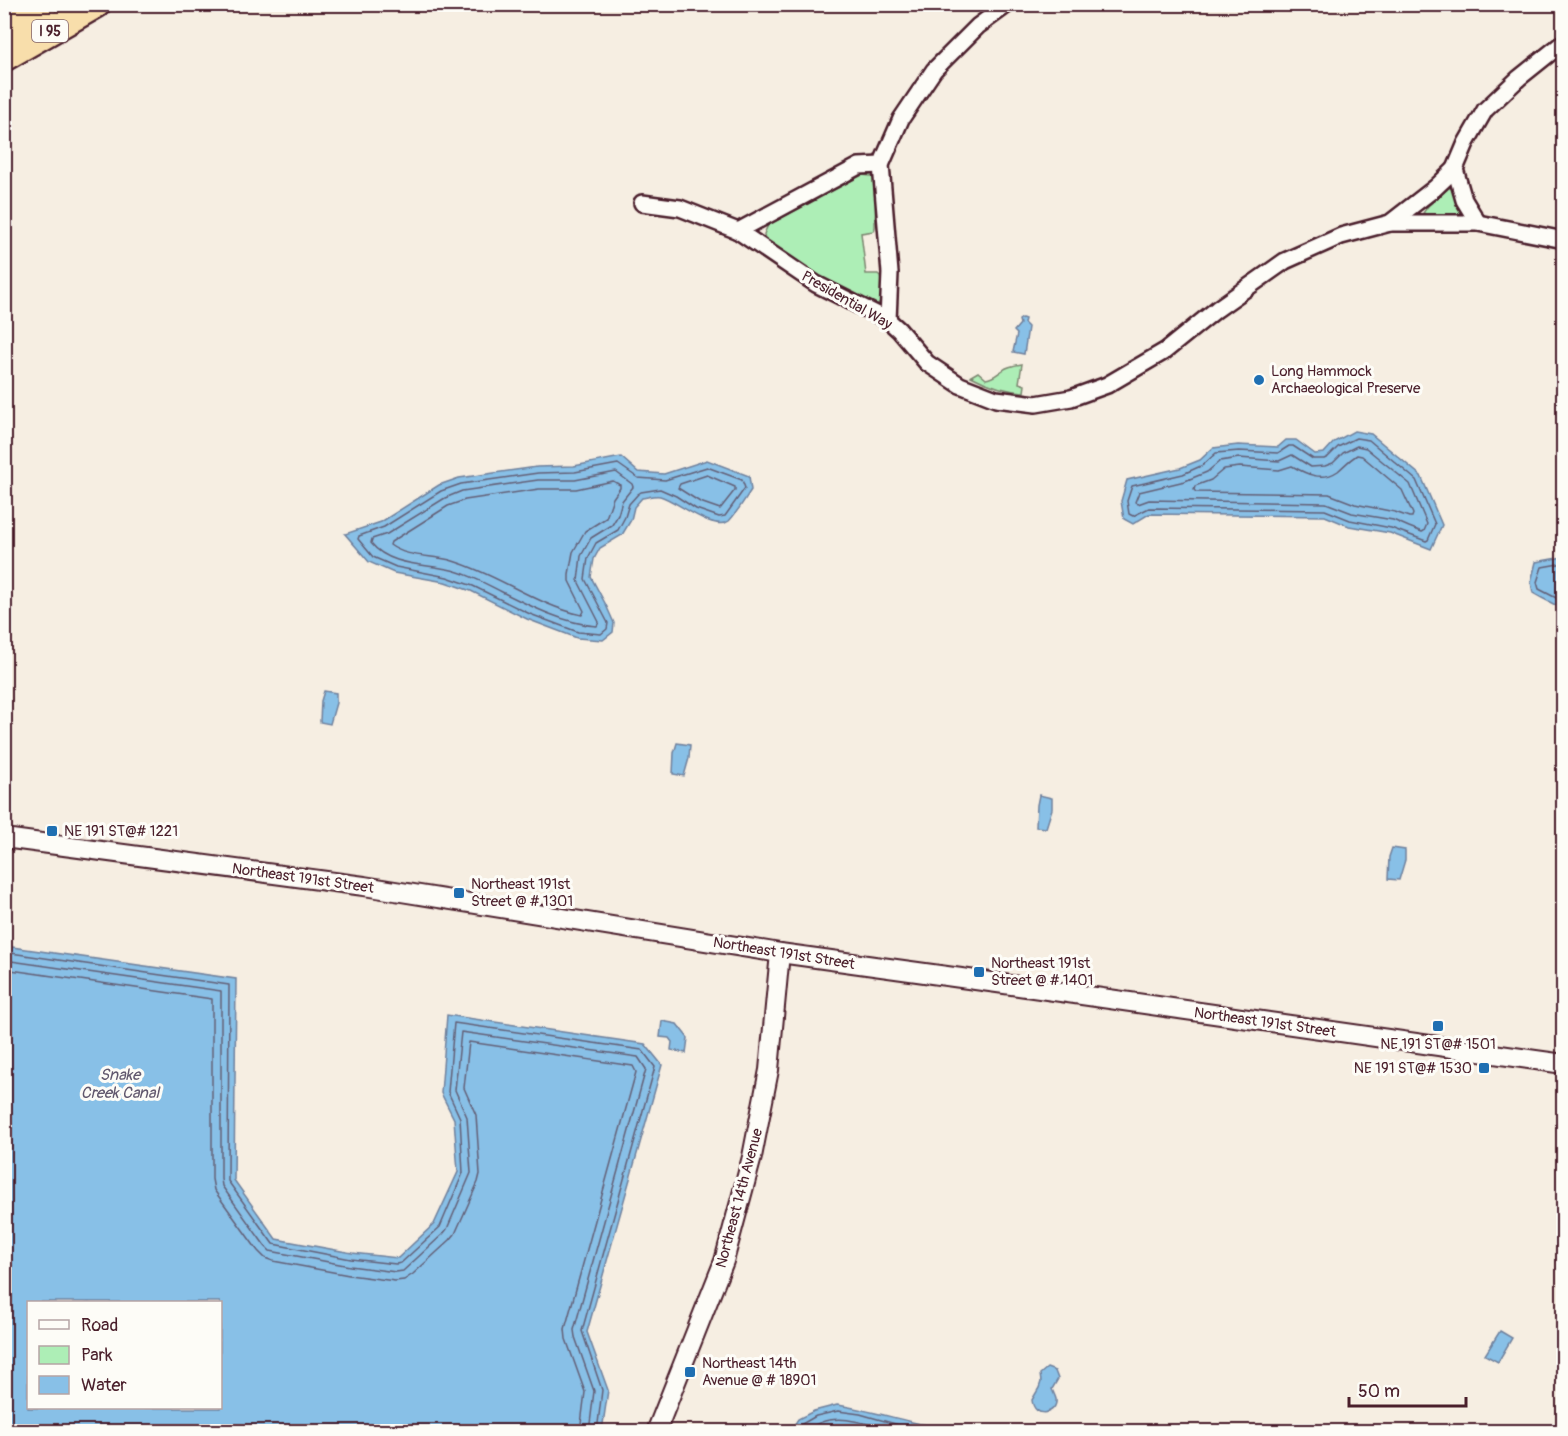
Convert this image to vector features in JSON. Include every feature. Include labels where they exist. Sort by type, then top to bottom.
[{"type":"highway","points":[[4,27],[44,4]]},
{"type":"highway","name":"I 95","points":[[4,57],[96,4]]},
{"type":"street","points":[[888,320],[890,273],[881,165],[901,118],[934,70],[978,26],[1008,4]]},
{"type":"street","points":[[1478,223],[1464,200],[1455,169],[1466,143],[1485,110],[1563,42]]},
{"type":"street","points":[[738,231],[859,166],[881,165]]},
{"type":"street","name":"Presidential Way","points":[[1390,223],[1435,188],[1455,169]]},
{"type":"street","name":"Presidential Way","points":[[642,203],[680,208],[738,231],[816,284],[888,320],[927,363],[960,385],[996,399],[1036,404],[1071,398],[1107,385],[1165,351],[1217,309],[1285,261],[1341,236],[1390,223],[1478,223],[1563,240]]},
{"type":"street","name":"Northeast 191st Street","points":[[4,838],[364,886],[780,953],[1563,1064]]},
{"type":"street","name":"Northeast 14th Avenue","points":[[656,1431],[724,1261],[752,1156],[769,1070],[780,953]]},
{"type":"green space","points":[[862,175],[871,176],[875,180],[876,187],[874,231],[861,233],[866,274],[878,274],[881,281],[881,301],[873,305],[867,304],[803,269],[765,240],[764,234],[768,225]]},
{"type":"green space","points":[[1451,188],[1461,214],[1429,215],[1423,213],[1428,206]]},
{"type":"green space","points":[[1022,364],[1019,383],[1025,385],[1024,392],[997,387],[971,376],[978,372],[986,379],[1007,368]]},
{"type":"water","points":[[1022,318],[1025,319],[1024,323],[1028,327],[1024,354],[1013,352],[1017,334],[1014,331]]},
{"type":"water","points":[[1354,431],[1371,434],[1421,476],[1442,525],[1431,549],[1390,533],[1349,526],[1325,516],[1149,514],[1133,524],[1124,519],[1121,501],[1127,480],[1180,468],[1200,460],[1213,448],[1238,445],[1278,447],[1286,440],[1296,440],[1315,454],[1324,453],[1334,442]]},
{"type":"water","points":[[621,457],[638,472],[664,474],[707,460],[749,476],[751,490],[732,518],[722,524],[705,519],[660,496],[642,498],[634,507],[631,520],[622,535],[600,548],[594,559],[591,577],[614,623],[613,632],[603,640],[577,638],[527,619],[471,591],[445,582],[394,573],[369,562],[345,534],[381,522],[439,485],[459,478],[537,467],[574,466]]},
{"type":"water","points":[[1564,557],[1563,609],[1533,593],[1531,582],[1536,562]]},
{"type":"water","points":[[324,691],[336,693],[336,703],[330,724],[320,722]]},
{"type":"water","points":[[677,743],[690,745],[684,776],[673,774]]},
{"type":"water","points":[[1039,795],[1052,798],[1052,809],[1046,828],[1036,827]]},
{"type":"water","points":[[1392,848],[1405,850],[1405,860],[1399,880],[1388,879],[1389,857]]},
{"type":"water","name":"Snake Creek Canal","points":[[5,946],[236,979],[234,1180],[276,1239],[352,1253],[398,1258],[434,1224],[458,1172],[454,1119],[441,1093],[447,1015],[645,1044],[662,1065],[587,1332],[608,1390],[602,1431],[5,1431]]},
{"type":"water","points":[[662,1021],[677,1024],[688,1038],[686,1053],[671,1050],[672,1042],[669,1038],[660,1037]]},
{"type":"water","points":[[1500,1331],[1512,1338],[1498,1362],[1485,1355]]},
{"type":"water","points":[[1047,1368],[1055,1371],[1058,1379],[1052,1389],[1056,1404],[1046,1413],[1037,1410],[1032,1400],[1041,1382],[1040,1374]]},
{"type":"water","points":[[837,1405],[954,1431],[790,1431],[798,1419],[814,1411]]},
{"type":"place","name":"Long Hammock Archaeological Preserve","points":[[1259,380]]},
{"type":"place","name":"NE 191 ST@# 1221","points":[[52,831]]},
{"type":"place","name":"Northeast 191st Street @ # 1301","points":[[459,893]]},
{"type":"place","name":"Northeast 191st Street @ # 1401","points":[[979,972]]},
{"type":"place","name":"NE 191 ST@# 1501","points":[[1438,1026]]},
{"type":"place","name":"NE 191 ST@# 1530","points":[[1484,1068]]},
{"type":"place","name":"Northeast 14th Avenue @ # 18901","points":[[690,1372]]}]
